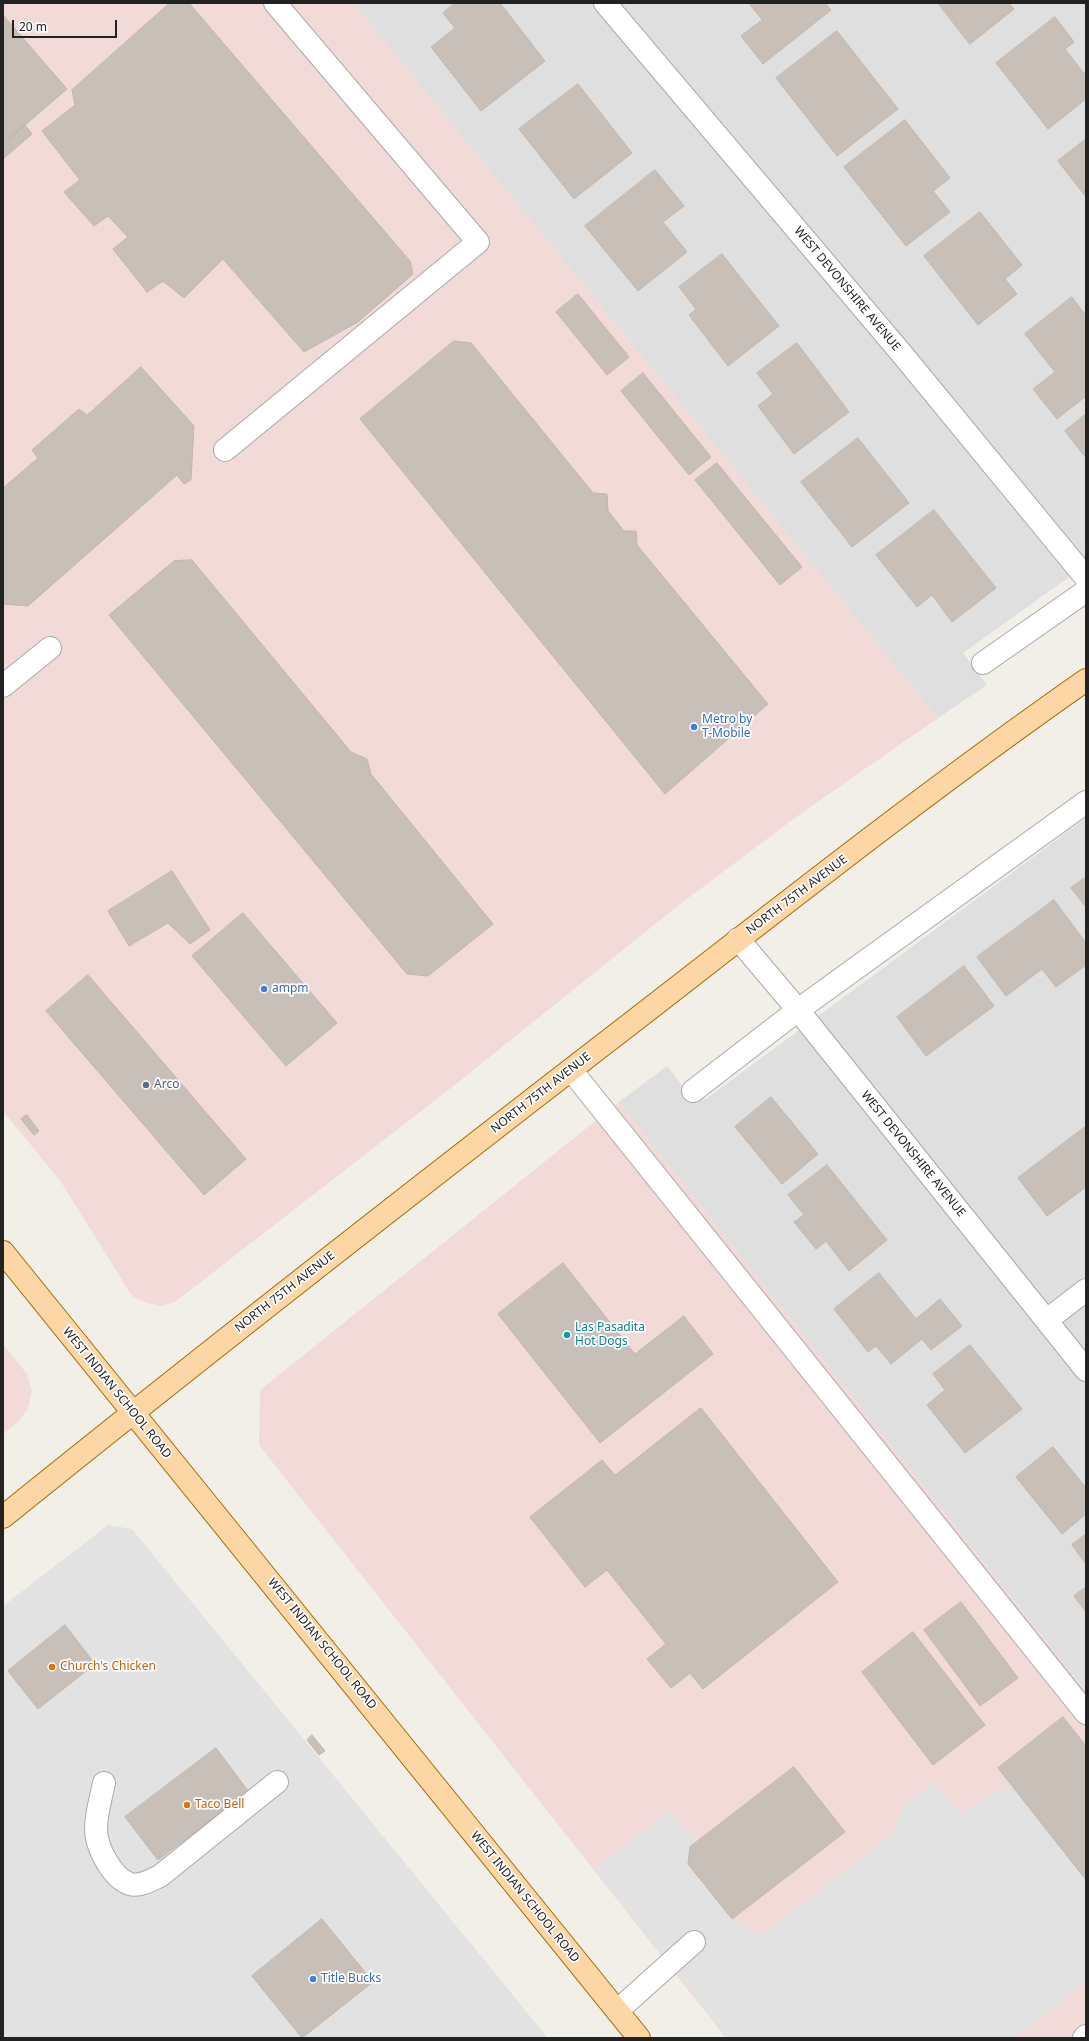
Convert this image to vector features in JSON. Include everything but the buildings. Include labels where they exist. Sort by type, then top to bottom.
[{"type":"main road","name":"NORTH 75TH AVENUE","points":[[3,1517],[134,1412],[738,939],[911,806],[1015,729],[1086,680]]},
{"type":"main road","name":"WEST INDIAN SCHOOL ROAD","points":[[3,1252],[639,2038]]},
{"type":"street","points":[[225,450],[478,242],[275,3]]},
{"type":"street","name":"WEST DEVONSHIRE AVENUE","points":[[605,3],[897,348],[1086,578]]},
{"type":"street","points":[[984,663],[1086,591]]},
{"type":"street","points":[[3,686],[50,648]]},
{"type":"street","points":[[693,1091],[798,1010],[1086,802]]},
{"type":"street","name":"WEST DEVONSHIRE AVENUE","points":[[738,939],[798,1010],[1086,1370]]},
{"type":"street","points":[[571,1070],[1086,1713]]},
{"type":"street","points":[[1047,1320],[1086,1290]]},
{"type":"street","points":[[104,1783],[96,1829],[99,1848],[115,1874],[131,1884],[146,1883],[160,1876],[277,1782]]},
{"type":"street","points":[[617,2011],[694,1942]]},
{"type":"shaded area","points":[[3,3],[353,3],[938,718],[799,815],[679,905],[456,1084],[175,1302],[162,1306],[147,1303],[132,1296],[61,1182],[3,1111]]},
{"type":"shaded area","points":[[353,3],[1086,3],[1086,565],[963,653],[987,685],[938,718]]},
{"type":"shaded area","points":[[1086,818],[1086,1691],[619,1102],[667,1066],[690,1096],[706,1099]]},
{"type":"shaded area","points":[[619,1102],[1086,1691],[1086,2038],[726,2038],[259,1445],[260,1390]]},
{"type":"shaded area","points":[[3,1344],[27,1374],[32,1391],[28,1408],[19,1421],[3,1434]]},
{"type":"shaded area","points":[[108,1525],[132,1529],[548,2038],[3,2038],[3,1606]]},
{"type":"shaded area","points":[[933,1781],[960,1812],[1012,1785],[1086,1875],[1086,1982],[1015,2038],[728,2038],[594,1869],[669,1811],[697,1841],[690,1848],[732,1919],[763,1935],[893,1833],[901,1810]]},
{"type":"place","name":"Metro by T-Mobile","points":[[694,727]]},
{"type":"place","name":"ampm","points":[[264,989]]},
{"type":"place","name":"Arco","points":[[146,1085]]},
{"type":"place","name":"Las Pasadita Hot Dogs","points":[[567,1335]]},
{"type":"place","name":"Church's Chicken","points":[[52,1667]]},
{"type":"place","name":"Taco Bell","points":[[187,1805]]},
{"type":"place","name":"Title Bucks","points":[[313,1979]]}]
